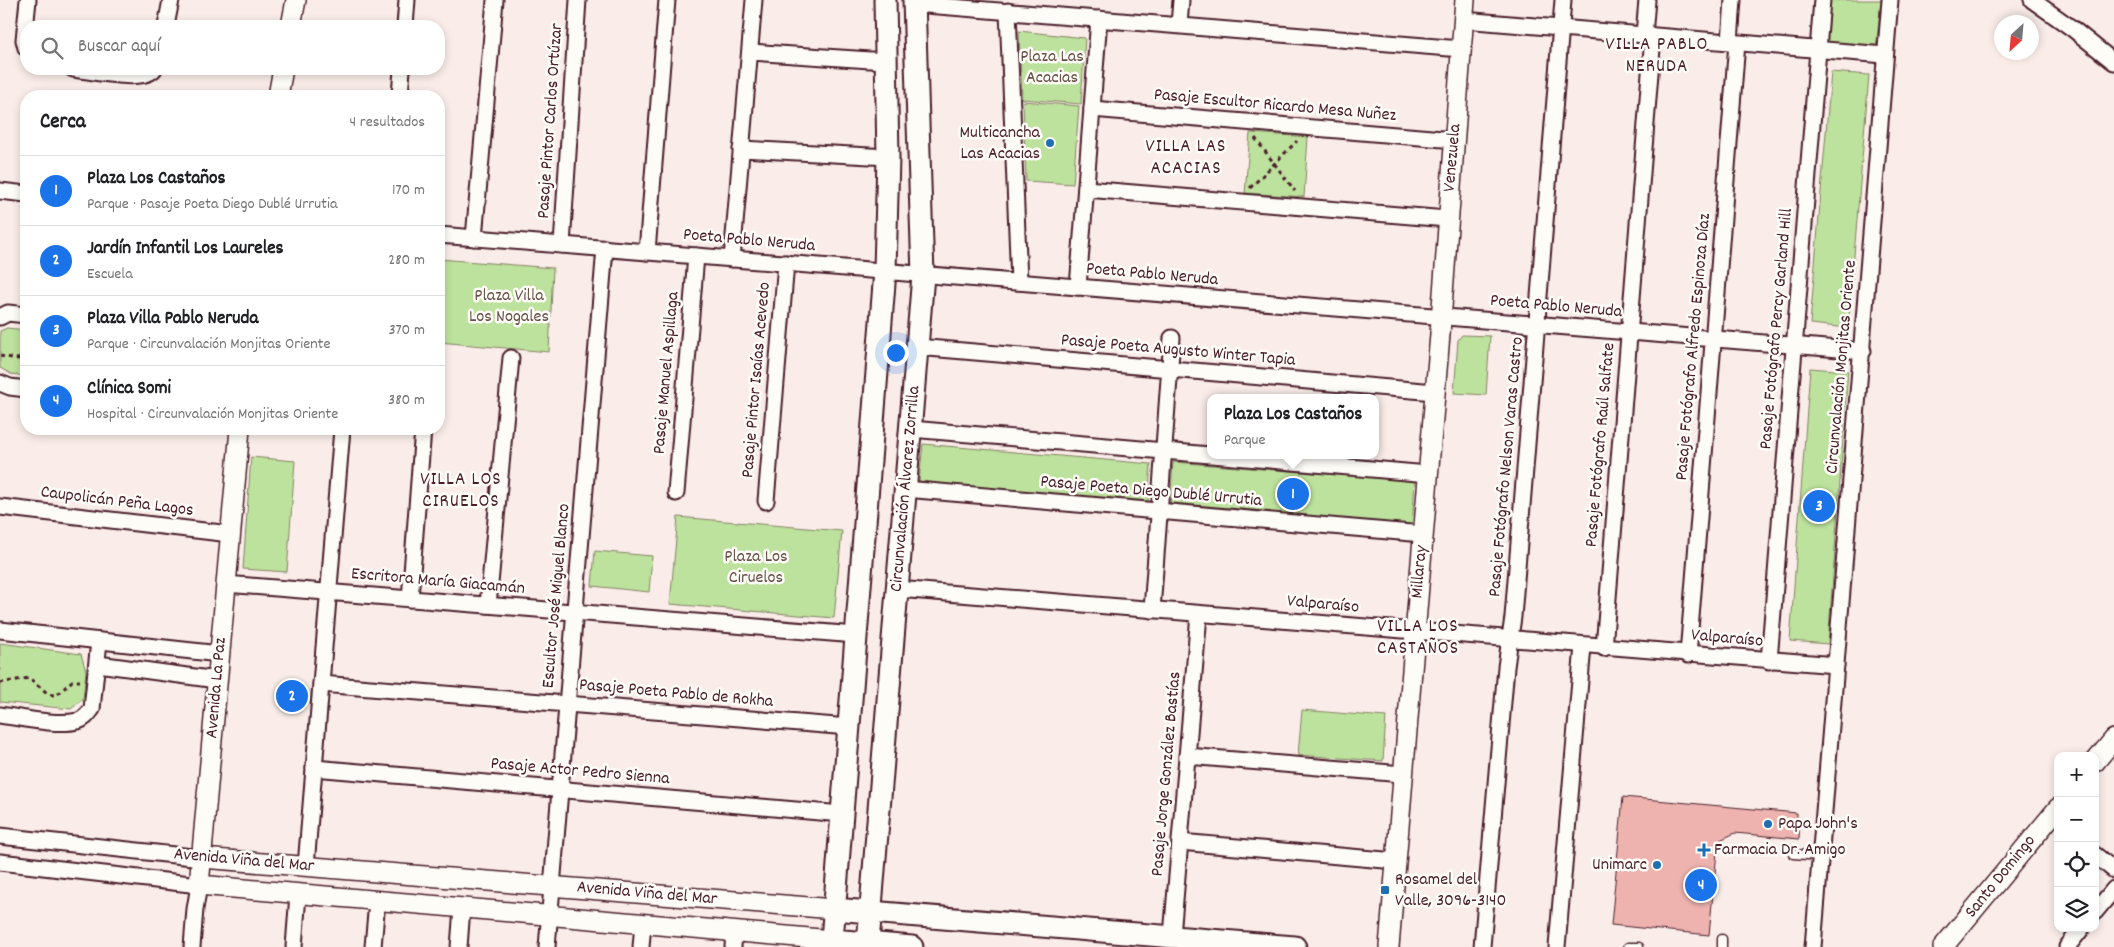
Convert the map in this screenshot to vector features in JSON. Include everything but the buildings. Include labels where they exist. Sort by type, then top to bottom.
[{"type":"main road","points":[[832,944],[885,271],[888,158],[884,0]]},
{"type":"main road","name":"Circunvalación Álvarez Zorrilla","points":[[868,945],[923,274],[914,2]]},
{"type":"main road","name":"Avenida Viña del Mar","points":[[834,909],[1295,947]]},
{"type":"main road","name":"Avenida Viña del Mar","points":[[832,944],[912,947]]},
{"type":"street","points":[[26,20],[28,0]]},
{"type":"street","points":[[167,20],[171,0]]},
{"type":"street","points":[[292,20],[296,0]]},
{"type":"street","points":[[405,20],[407,0]]},
{"type":"street","points":[[474,238],[495,0]]},
{"type":"street","name":"Pasaje Pintor Carlos Ortúzar","points":[[562,245],[578,0]]},
{"type":"street","points":[[647,252],[667,0]]},
{"type":"street","points":[[732,259],[754,0]]},
{"type":"street","points":[[1179,26],[1181,0]]},
{"type":"street","name":"Venezuela","points":[[1440,316],[1455,140],[1464,0]]},
{"type":"street","name":"Pasaje Fotógrafo Nelson Varas Castro","points":[[1482,947],[1506,658],[1511,638],[1564,0]]},
{"type":"street","name":"Pasaje Fotógrafo Raúl Salfate","points":[[1604,648],[1629,332],[1649,35],[1647,0]]},
{"type":"street","name":"Pasaje Fotógrafo Alfredo Espinoza Díaz","points":[[1688,654],[1713,339],[1733,43],[1733,0]]},
{"type":"street","name":"Pasaje Fotógrafo Percy Garland Hill","points":[[1769,661],[1822,0]]},
{"type":"street","name":"Circunvalación Monjitas Oriente","points":[[1813,947],[1863,351],[1890,0]]},
{"type":"street","points":[[2032,0],[2114,62]]},
{"type":"street","points":[[914,2],[1461,49]]},
{"type":"street","points":[[1008,11],[1019,282]]},
{"type":"street","points":[[1078,287],[1099,19]]},
{"type":"street","points":[[1463,20],[1885,55]]},
{"type":"street","points":[[750,52],[886,61]]},
{"type":"street","points":[[122,75],[139,77],[145,75]]},
{"type":"street","points":[[279,90],[282,75]]},
{"type":"street","points":[[400,90],[402,75]]},
{"type":"street","name":"Pasaje Escultor Ricardo Mesa Nuñez","points":[[1092,109],[1455,140]]},
{"type":"street","points":[[742,149],[888,158]]},
{"type":"street","points":[[1086,189],[1448,219]]},
{"type":"street","points":[[0,191],[20,193]]},
{"type":"street","name":"Poeta Pablo Neruda","points":[[445,236],[1863,351]]},
{"type":"street","name":"Escultor José Miguel Blanco","points":[[547,947],[605,248]]},
{"type":"street","name":"Pasaje Manuel Aspillaga","points":[[676,493],[696,256]]},
{"type":"street","name":"Pasaje Pintor Isaías Acevedo","points":[[766,501],[786,263]]},
{"type":"street","points":[[0,317],[8,313],[20,315]]},
{"type":"street","name":"Millaray","points":[[1389,947],[1440,316]]},
{"type":"street","points":[[1152,610],[1172,338]]},
{"type":"street","name":"Pasaje Poeta Augusto Winter Tapia","points":[[917,347],[1435,392]]},
{"type":"street","points":[[488,605],[511,358]]},
{"type":"street","points":[[0,383],[20,388]]},
{"type":"street","points":[[911,429],[1207,455]]},
{"type":"street","name":"Avenida La Paz","points":[[192,947],[202,858],[239,435]]},
{"type":"street","points":[[306,866],[341,435]]},
{"type":"street","points":[[410,599],[423,435]]},
{"type":"street","points":[[1257,459],[1428,474]]},
{"type":"street","name":"Pasaje Poeta Diego Dublé Urrutia","points":[[906,489],[1423,534]]},
{"type":"street","name":"Caupolicán Peña Lagos","points":[[0,507],[230,534]]},
{"type":"street","name":"Escritora María Giacamán","points":[[226,584],[856,635]]},
{"type":"street","name":"Valparaíso","points":[[897,589],[1415,632],[1511,638],[1604,648],[1836,665]]},
{"type":"street","name":"Pasaje Jorge González Bastías","points":[[1172,936],[1199,614]]},
{"type":"street","points":[[0,630],[220,654]]},
{"type":"street","points":[[0,715],[65,723],[79,721],[87,716],[92,709],[99,641]]},
{"type":"street","points":[[1558,947],[1583,646]]},
{"type":"street","points":[[98,664],[217,680]]},
{"type":"street","name":"Pasaje Poeta Pablo de Rokha","points":[[321,684],[849,726]]},
{"type":"street","points":[[2099,757],[2114,739]]},
{"type":"street","points":[[1187,756],[1403,774]]},
{"type":"street","name":"Pasaje Actor Pedro Sienna","points":[[314,768],[842,814]]},
{"type":"street","name":"Santo Domingo","points":[[1944,947],[2054,819]]},
{"type":"street","name":"Avenida Viña del Mar","points":[[0,836],[202,858],[834,909]]},
{"type":"street","points":[[1180,842],[1396,861]]},
{"type":"street","points":[[2099,858],[2114,870]]},
{"type":"street","name":"Avenida Viña del Mar","points":[[0,862],[199,885],[643,924],[733,939],[832,944]]},
{"type":"street","points":[[2099,907],[2114,889]]},
{"type":"street","points":[[294,947],[298,894]]},
{"type":"street","points":[[373,947],[377,901]]},
{"type":"street","points":[[458,947],[462,908]]},
{"type":"street","points":[[641,947],[643,924]]},
{"type":"street","points":[[2067,947],[2079,932]]},
{"type":"lane","points":[[1793,854],[1821,856]]},
{"type":"lane","points":[[1628,947],[1639,947]]},
{"type":"path","points":[[1244,122],[1307,207]]},
{"type":"path","points":[[1238,201],[1311,127]]},
{"type":"path","points":[[0,356],[20,359]]},
{"type":"path","points":[[0,684],[30,678],[46,692],[52,694],[59,693],[72,681],[96,680]]},
{"type":"green space","points":[[1826,0],[1881,0],[1876,49],[1822,43]]},
{"type":"green space","name":"Plaza Las Acacias","points":[[1019,31],[1085,38],[1081,104],[1022,99]]},
{"type":"green space","points":[[1831,72],[1869,75],[1848,328],[1810,324]]},
{"type":"green space","name":"Multicancha Las Acacias","points":[[1023,101],[1079,106],[1073,184],[1026,181]]},
{"type":"green space","points":[[1250,133],[1308,137],[1304,197],[1245,193]]},
{"type":"green space","name":"Plaza Villa Los Nogales","points":[[445,259],[553,268],[549,352],[445,343]]},
{"type":"green space","points":[[7,328],[20,329],[20,375],[11,374],[0,368],[0,331]]},
{"type":"green space","points":[[1462,335],[1490,336],[1486,395],[1454,393],[1458,340]]},
{"type":"green space","points":[[1810,368],[1848,371],[1828,644],[1790,641]]},
{"type":"green space","points":[[923,444],[1151,464],[1148,502],[919,482]]},
{"type":"green space","points":[[251,457],[295,461],[287,572],[243,569]]},
{"type":"green space","points":[[1173,462],[1415,481],[1412,526],[1170,507]]},
{"type":"green space","name":"Plaza Los Ciruelos","points":[[678,517],[842,531],[834,618],[670,604]]},
{"type":"green space","points":[[595,551],[652,556],[649,592],[592,586]]},
{"type":"green space","points":[[0,643],[81,654],[86,671],[83,699],[71,709],[0,702]]},
{"type":"green space","points":[[1302,710],[1386,717],[1383,761],[1298,755]]},
{"type":"place","name":"Multicancha Las Acacias","points":[[1050,143]]},
{"type":"place","name":"Plaza Los Castaños","points":[[1293,494]]},
{"type":"place","name":"Plaza Villa Pablo Neruda","points":[[1819,506]]},
{"type":"place","name":"Jardín Infantil Los Laureles","points":[[292,696]]},
{"type":"place","name":"Papa John's","points":[[1768,824]]},
{"type":"place","name":"Farmacia Dr. Amigo","points":[[1704,850]]},
{"type":"place","name":"Unimarc","points":[[1657,865]]},
{"type":"place","name":"Clínica Somi","points":[[1701,885]]},
{"type":"place","name":"Rosamel del Valle, 3096-3140","points":[[1385,890]]},
{"type":"district","name":"VILLA PABLO NERUDA","points":[[1657,56]]},
{"type":"district","name":"VILLA LAS ACACIAS","points":[[1186,158]]},
{"type":"district","name":"VILLA LOS CIRUELOS","points":[[461,491]]},
{"type":"district","name":"VILLA LOS CASTAÑOS","points":[[1418,638]]}]
